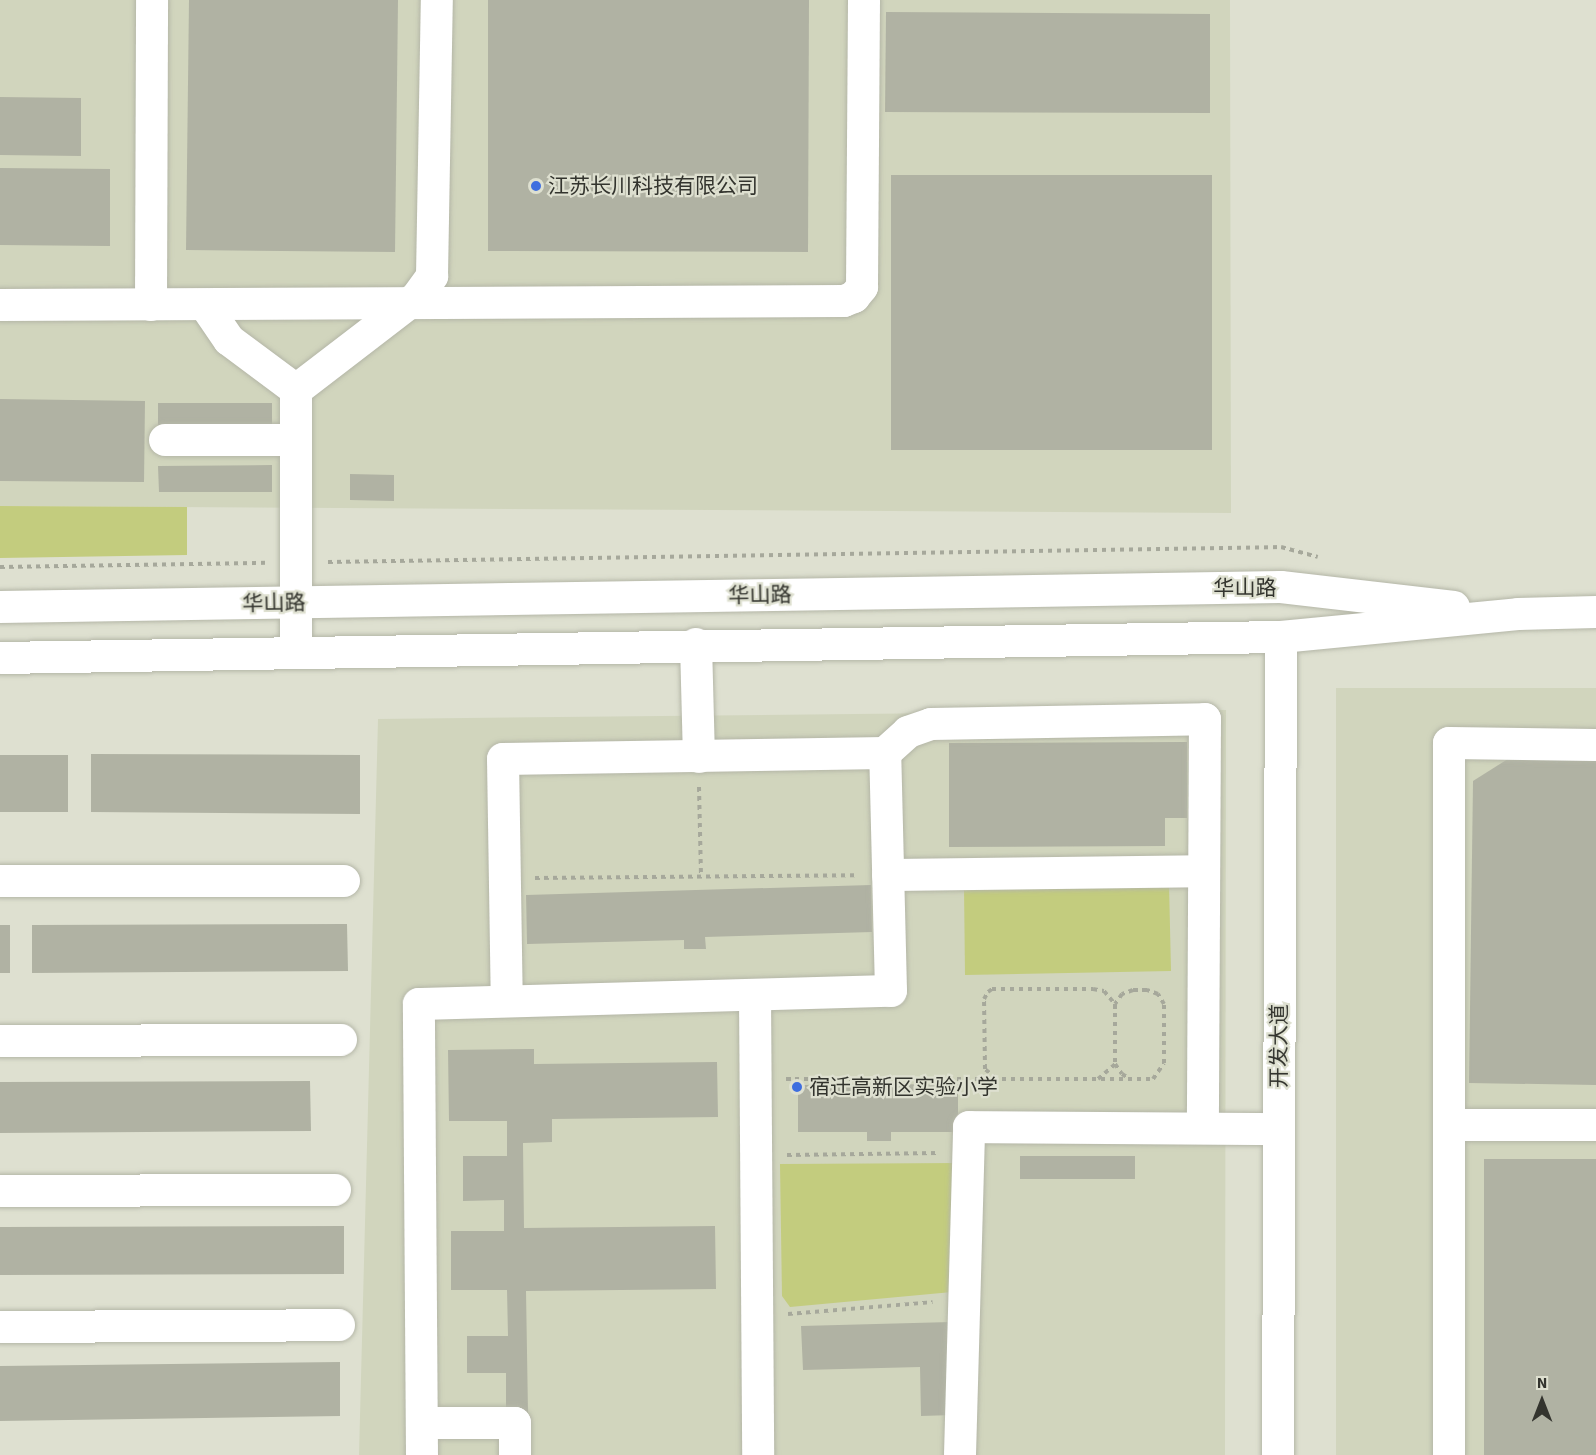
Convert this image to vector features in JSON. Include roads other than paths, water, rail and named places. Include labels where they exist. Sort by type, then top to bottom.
[{"type":"street","points":[[151,305],[152,0]]},
{"type":"street","points":[[296,390],[409,303],[432,276],[437,0]]},
{"type":"street","points":[[0,305],[844,301],[854,297],[862,287],[864,0]]},
{"type":"street","points":[[205,305],[228,340],[296,390]]},
{"type":"street","points":[[296,390],[296,652]]},
{"type":"street","points":[[165,440],[296,440]]},
{"type":"street","name":"华山路","points":[[0,607],[1281,587],[1518,614]]},
{"type":"street","name":"华山路","points":[[0,658],[696,644],[1281,637],[1518,614],[1596,612]]},
{"type":"street","name":"开发大道","points":[[1278,1455],[1281,637]]},
{"type":"street","points":[[696,644],[699,757]]},
{"type":"street","points":[[507,1002],[503,759],[885,753],[908,732],[931,724],[1205,719],[1203,1128]]},
{"type":"street","points":[[1449,1455],[1449,742],[1596,745]]},
{"type":"street","points":[[422,1455],[419,1004],[891,991],[885,753]]},
{"type":"street","points":[[888,875],[1204,871]]},
{"type":"street","points":[[0,881],[344,880]]},
{"type":"street","points":[[755,995],[758,1455]]},
{"type":"street","points":[[0,1041],[341,1040]]},
{"type":"street","points":[[1449,1125],[1596,1125]]},
{"type":"street","points":[[960,1455],[969,1127],[1278,1129]]},
{"type":"street","points":[[0,1191],[335,1190]]},
{"type":"street","points":[[0,1327],[339,1325]]},
{"type":"street","points":[[422,1424],[514,1424],[515,1455]]},
{"type":"place","name":"江苏长川科技有限公司","points":[[536,186]]},
{"type":"place","name":"宿迁高新区实验小学","points":[[797,1087]]}]
